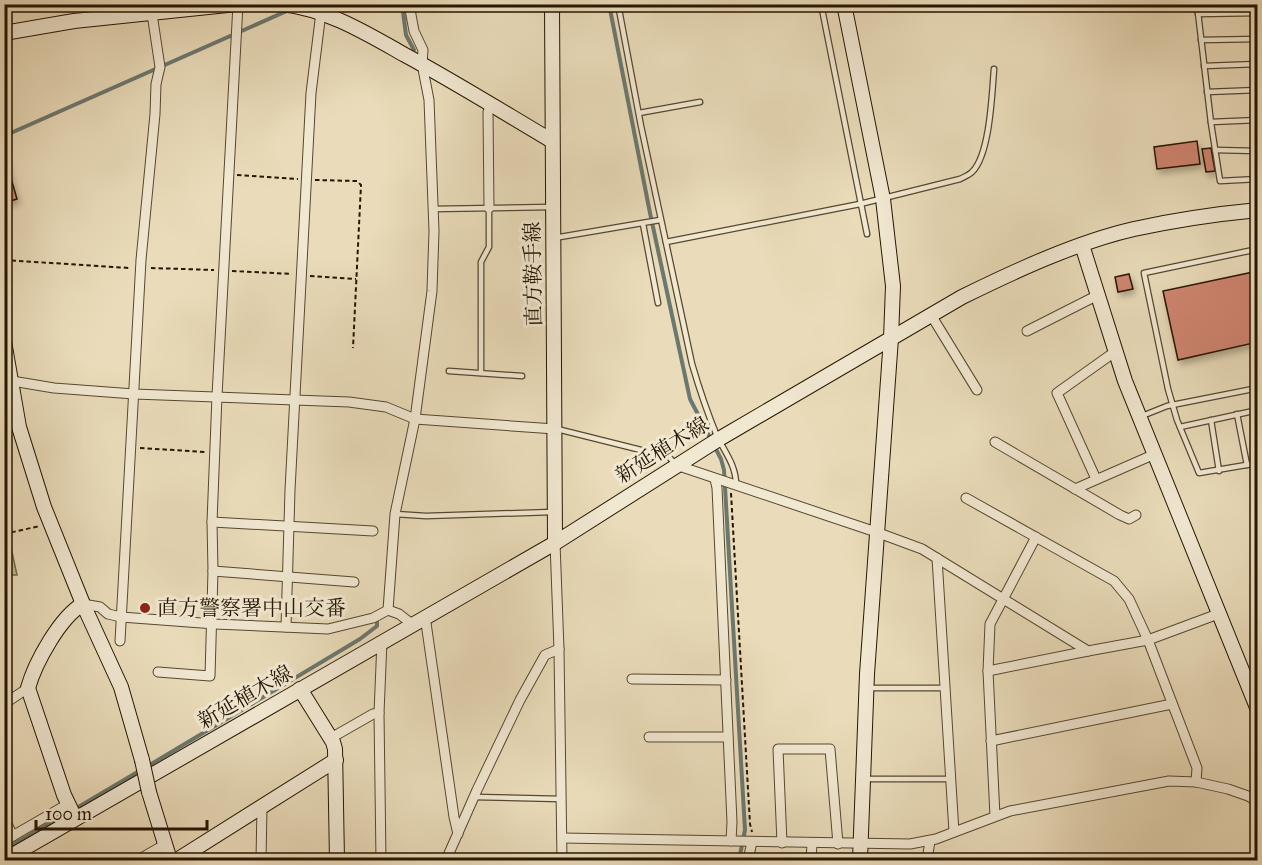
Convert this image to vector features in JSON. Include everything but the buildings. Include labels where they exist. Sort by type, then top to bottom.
[{"type":"street","points":[[4,33],[74,21],[152,14],[184,7],[237,4],[217,396],[212,522],[210,676],[158,672]]},
{"type":"street","points":[[282,4],[321,9],[422,64],[552,141]]},
{"type":"street","points":[[388,610],[395,514],[415,418],[432,291],[433,209],[429,100],[422,64],[423,50],[414,31],[409,4]]},
{"type":"street","name":"直方鞍手線","points":[[552,4],[555,543]]},
{"type":"street","points":[[844,4],[883,199],[892,286],[891,338],[866,688],[860,861]]},
{"type":"street","points":[[286,627],[306,180],[311,93],[321,9]]},
{"type":"street","points":[[120,641],[140,268],[156,84],[160,67],[152,14]]},
{"type":"street","points":[[489,208],[488,112],[491,105]]},
{"type":"street","name":"新延植木線","points":[[4,860],[555,543],[719,439],[962,297],[1082,245],[1132,229],[1213,214],[1257,210]]},
{"type":"street","points":[[1082,245],[1140,417],[1257,710]]},
{"type":"street","points":[[1027,330],[1098,295]]},
{"type":"street","points":[[931,315],[977,390]]},
{"type":"street","points":[[5,344],[19,427],[51,523],[83,604],[121,687],[170,861]]},
{"type":"street","points":[[1096,479],[1057,393],[1116,351]]},
{"type":"street","points":[[12,381],[54,388],[134,394],[350,402],[386,407],[415,418],[555,429]]},
{"type":"street","points":[[995,442],[1120,515],[1129,519],[1136,514]]},
{"type":"street","points":[[1075,489],[1155,454]]},
{"type":"street","points":[[676,465],[922,549],[1088,651]]},
{"type":"street","points":[[715,478],[726,680],[731,841]]},
{"type":"street","points":[[966,498],[1114,581],[1129,599],[1148,640],[1197,768],[1196,782]]},
{"type":"street","points":[[212,522],[373,531]]},
{"type":"street","points":[[995,816],[988,670],[990,624],[1036,537]]},
{"type":"street","points":[[555,543],[562,861]]},
{"type":"street","points":[[937,558],[954,832]]},
{"type":"street","points":[[213,571],[354,582]]},
{"type":"street","points":[[75,818],[68,804],[28,688],[31,676],[62,622],[74,609],[83,604],[100,607],[108,614],[121,617],[328,629],[373,618],[388,610],[418,620],[458,834]]},
{"type":"street","points":[[988,670],[1148,640],[1218,614]]},
{"type":"street","points":[[381,861],[379,713],[382,641]]},
{"type":"street","points":[[446,861],[520,700],[545,655],[559,649]]},
{"type":"street","points":[[632,679],[726,680]]},
{"type":"street","points":[[4,704],[28,688]]},
{"type":"street","points":[[300,689],[331,738],[335,749],[337,861]]},
{"type":"street","points":[[991,741],[1172,704]]},
{"type":"street","points":[[331,738],[373,714],[379,713]]},
{"type":"street","points":[[649,737],[728,737]]},
{"type":"street","points":[[782,843],[778,749],[830,749],[838,844]]},
{"type":"street","points":[[177,861],[336,760]]},
{"type":"street","points":[[562,838],[910,844],[930,841],[995,816],[1169,781],[1196,782],[1238,792],[1257,802]]},
{"type":"street","points":[[4,818],[9,838],[68,804]]},
{"type":"street","points":[[261,861],[262,807]]},
{"type":"street","points":[[927,861],[930,841]]},
{"type":"street","points":[[748,861],[752,842]]},
{"type":"street","points":[[811,861],[812,844]]},
{"type":"street","points":[[138,861],[164,845]]},
{"type":"lane","points":[[618,4],[660,220],[692,364],[719,439],[727,451],[736,477],[736,486]]},
{"type":"lane","points":[[821,4],[867,234]]},
{"type":"lane","points":[[1197,4],[1220,181],[1257,178]]},
{"type":"lane","points":[[1198,14],[1257,12]]},
{"type":"lane","points":[[1201,40],[1257,39]]},
{"type":"lane","points":[[1204,66],[1257,64]]},
{"type":"lane","points":[[666,242],[860,204],[960,179],[973,171],[982,153],[992,106],[994,69]]},
{"type":"lane","points":[[1207,92],[1257,90]]},
{"type":"lane","points":[[639,113],[700,102]]},
{"type":"lane","points":[[1211,122],[1257,120]]},
{"type":"lane","points":[[1215,150],[1257,151]]},
{"type":"lane","points":[[433,209],[553,207]]},
{"type":"lane","points":[[481,373],[481,262],[489,247],[489,208]]},
{"type":"lane","points":[[554,238],[660,220]]},
{"type":"lane","points":[[643,224],[658,303]]},
{"type":"lane","points":[[1257,249],[1143,273],[1168,389],[1180,427],[1199,473],[1257,463]]},
{"type":"lane","points":[[449,371],[522,376]]},
{"type":"lane","points":[[1140,417],[1174,405],[1257,388]]},
{"type":"lane","points":[[1180,427],[1257,410]]},
{"type":"lane","points":[[1237,414],[1247,465]]},
{"type":"lane","points":[[1211,420],[1220,471]]},
{"type":"lane","points":[[555,429],[669,456],[676,465]]},
{"type":"lane","points":[[395,514],[426,516],[555,512]]},
{"type":"lane","points":[[866,688],[945,688]]},
{"type":"lane","points":[[862,779],[950,779]]},
{"type":"lane","points":[[474,797],[561,799]]},
{"type":"path","points":[[229,175],[357,181],[361,185],[353,348]]},
{"type":"path","points":[[4,260],[356,279]]},
{"type":"path","points":[[131,447],[215,452]]},
{"type":"path","points":[[736,486],[731,493],[752,842]]},
{"type":"path","points":[[4,534],[51,523]]},
{"type":"green space","points":[[5,520],[17,575],[5,575]]},
{"type":"waterway","points":[[402,4],[406,35],[414,50]]},
{"type":"waterway","points":[[609,4],[650,213],[690,399],[721,459],[724,470],[745,830],[739,860]]},
{"type":"waterway","points":[[4,136],[289,10]]},
{"type":"waterway","points":[[148,766],[360,639],[377,626],[377,622]]},
{"type":"waterway","points":[[75,809],[141,770]]},
{"type":"waterway","points":[[4,850],[69,812]]},
{"type":"place","name":"直方警察署中山交番","points":[[145,608]]}]
